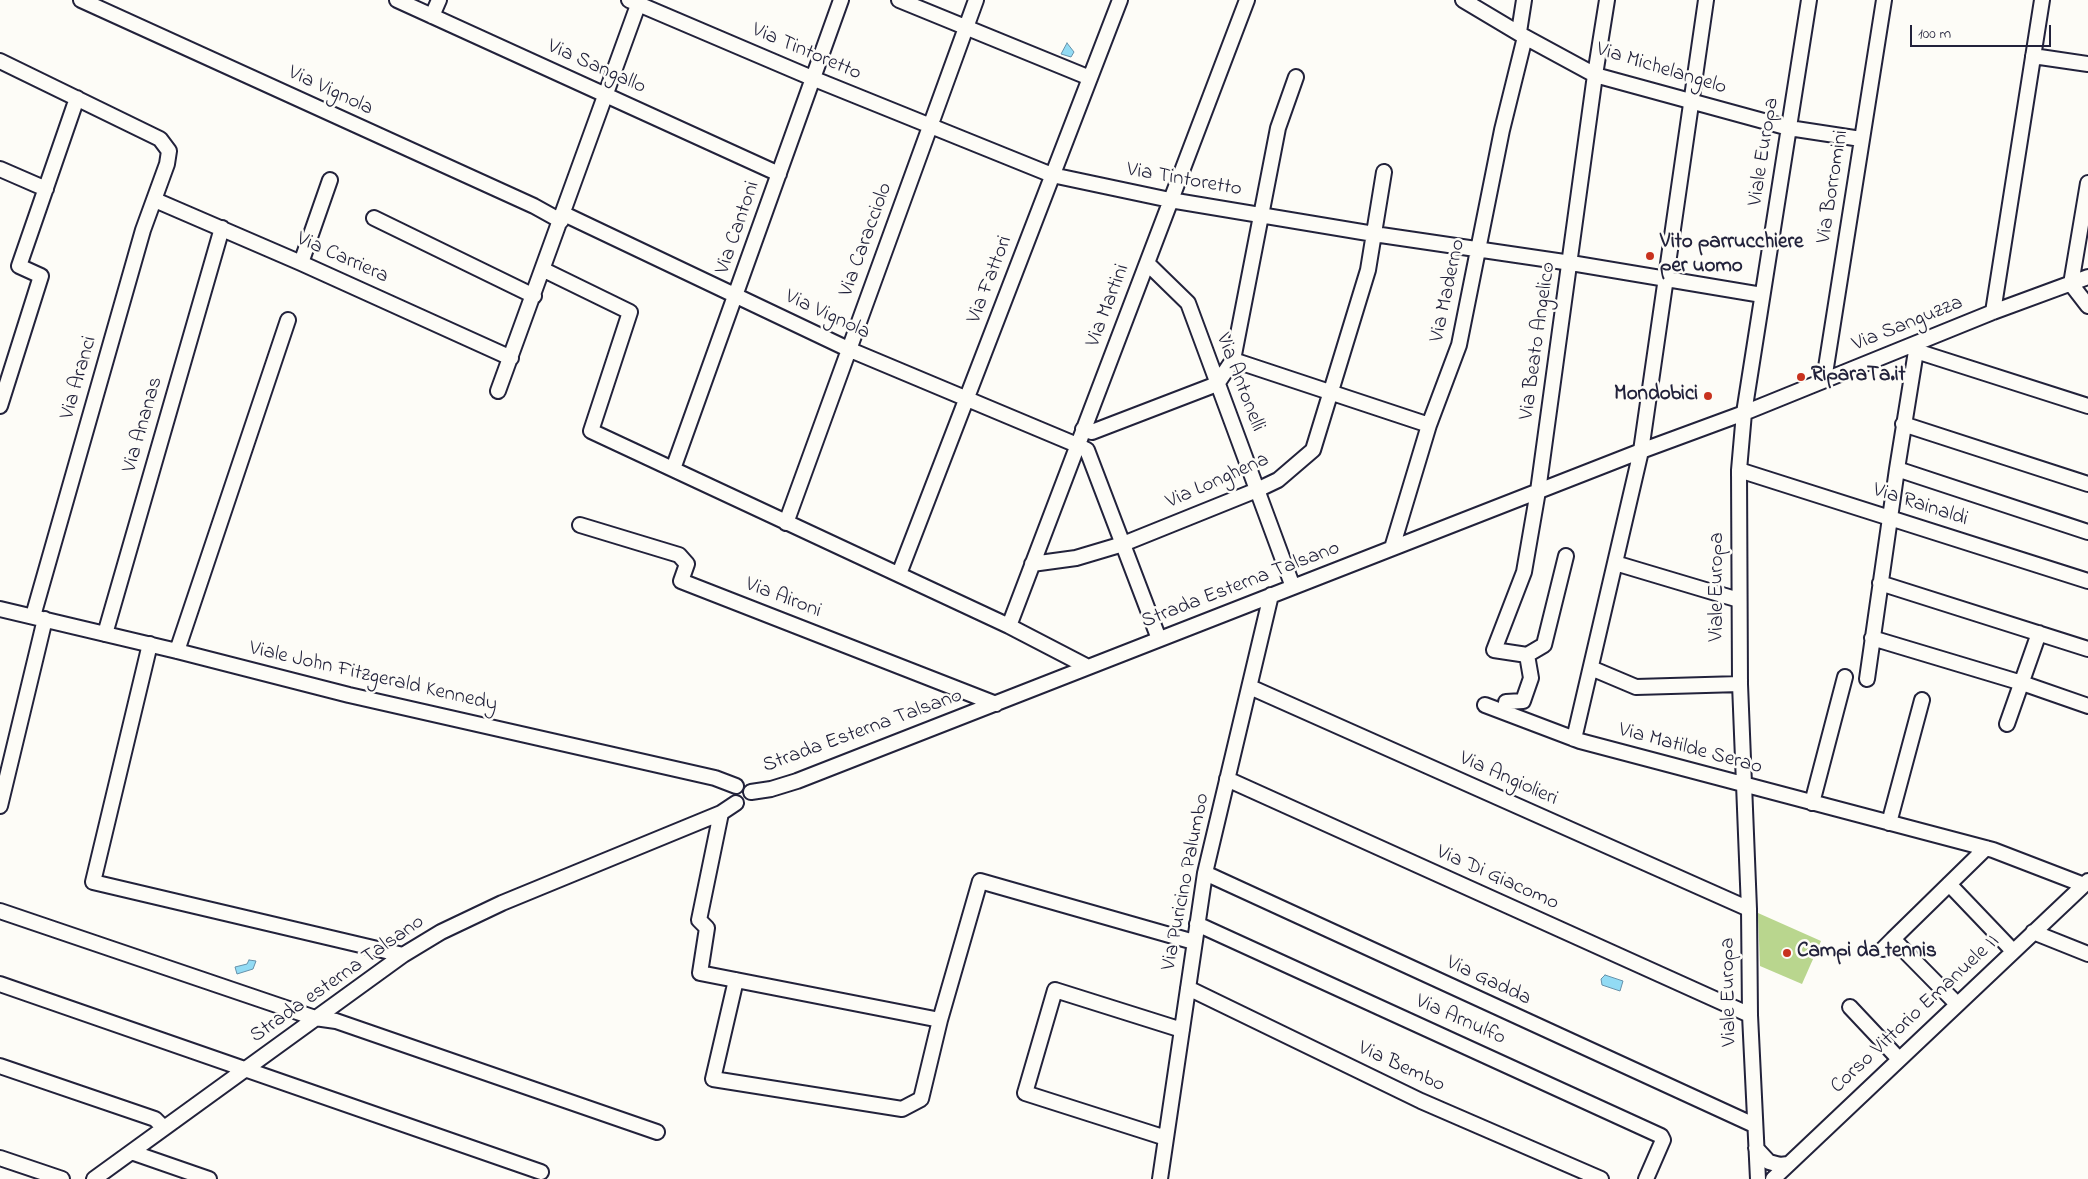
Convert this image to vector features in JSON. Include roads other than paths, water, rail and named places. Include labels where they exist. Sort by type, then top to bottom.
[{"type":"street","name":"Via Vignola","points":[[81,0],[112,6],[848,350],[1077,444]]},
{"type":"street","name":"Via Sangallo","points":[[397,0],[779,174]]},
{"type":"street","points":[[432,16],[439,0]]},
{"type":"street","name":"Via Cantoni","points":[[674,469],[841,0]]},
{"type":"street","points":[[899,0],[1090,78]]},
{"type":"street","name":"Via Caracciolo","points":[[786,522],[976,0]]},
{"type":"street","name":"Via Fattori","points":[[899,574],[1120,0]]},
{"type":"street","name":"Via Martini","points":[[1010,626],[1077,444],[1247,0]]},
{"type":"street","name":"Via Maderno","points":[[1392,548],[1429,425],[1459,346],[1522,34],[1524,0]]},
{"type":"street","name":"Via Beato Angelico","points":[[1527,655],[1494,650],[1524,572],[1538,491],[1607,0]]},
{"type":"street","points":[[1574,739],[1641,451],[1664,279],[1706,0]]},
{"type":"street","name":"Viale Europa","points":[[1758,1179],[1750,1015],[1749,909],[1740,684],[1739,470],[1744,413],[1810,0]]},
{"type":"street","name":"Via Borromini","points":[[1824,380],[1884,0]]},
{"type":"street","points":[[1993,312],[2042,0]]},
{"type":"street","name":"Via Michelangelo","points":[[1467,1],[1595,75],[1789,128],[1861,139]]},
{"type":"street","points":[[498,391],[607,95],[634,2]]},
{"type":"street","name":"Via Tintoretto","points":[[634,2],[812,78],[1052,175],[1170,200],[1374,234],[1762,294]]},
{"type":"street","points":[[2033,56],[2088,64]]},
{"type":"street","points":[[0,406],[41,276],[19,266],[77,98],[1,64]]},
{"type":"street","points":[[1083,429],[1092,432],[1217,384],[1233,360],[1278,128],[1296,77]]},
{"type":"street","name":"Via Aranci","points":[[0,806],[39,618],[143,230],[167,164],[169,151],[160,138],[77,98]]},
{"type":"street","points":[[0,169],[46,190]]},
{"type":"street","name":"Via Longhena","points":[[1032,564],[1076,558],[1123,544],[1257,490],[1278,480],[1313,450],[1368,270],[1384,172]]},
{"type":"street","points":[[301,263],[330,180]]},
{"type":"street","points":[[2088,183],[2071,284],[2088,306]]},
{"type":"street","name":"Via Carriera","points":[[155,200],[301,263],[511,358]]},
{"type":"street","points":[[374,218],[534,296]]},
{"type":"street","name":"Via Ananas","points":[[106,634],[222,228]]},
{"type":"street","name":"Via Antonelli","points":[[1146,263],[1188,303],[1293,587]]},
{"type":"street","points":[[544,270],[630,312],[591,431],[1010,626],[1088,667]]},
{"type":"street","name":"Via Sanguzza","points":[[1744,413],[1824,380],[1914,349],[1993,312],[2088,277]]},
{"type":"street","points":[[177,651],[288,320]]},
{"type":"street","points":[[1867,680],[1914,349],[2088,406]]},
{"type":"street","points":[[1233,360],[1429,425]]},
{"type":"street","name":"Strada Esterna Talsano","points":[[751,792],[771,789],[797,781],[1538,491],[1744,413]]},
{"type":"street","points":[[1904,424],[2088,484]]},
{"type":"street","points":[[1077,444],[1087,450],[1159,639]]},
{"type":"street","points":[[1896,468],[2088,532]]},
{"type":"street","name":"Via Rainaldi","points":[[1739,470],[2088,581]]},
{"type":"street","name":"Via Aironi","points":[[580,525],[680,555],[687,564],[681,581],[996,704]]},
{"type":"street","points":[[1506,702],[1523,701],[1531,678],[1527,655],[1544,645],[1566,556]]},
{"type":"street","points":[[1615,563],[1739,600]]},
{"type":"street","points":[[1880,583],[2088,648]]},
{"type":"street","name":"Via Puricino Palumbo","points":[[1160,1179],[1205,873],[1271,596]]},
{"type":"street","name":"Viale John Fitzgerald Kennedy","points":[[0,608],[349,695],[715,778],[736,786]]},
{"type":"street","points":[[2007,724],[2039,633]]},
{"type":"street","points":[[1872,638],[2022,683],[2088,706]]},
{"type":"street","points":[[150,644],[93,882],[403,955]]},
{"type":"street","points":[[1591,668],[1636,687],[1740,684]]},
{"type":"street","points":[[1812,803],[1845,677]]},
{"type":"street","name":"Via Angiolieri","points":[[1250,687],[1749,909]]},
{"type":"street","points":[[1889,823],[1922,700]]},
{"type":"street","name":"Via Matilde Serao","points":[[1485,705],[1574,739],[1986,848],[2086,883]]},
{"type":"street","name":"Via Di Giacomo","points":[[1227,779],[1750,1015]]},
{"type":"street","points":[[745,785],[751,792],[752,797],[747,804],[736,803],[732,795],[736,786],[745,785]]},
{"type":"street","name":"Strada esterna Talsano","points":[[94,1179],[403,955],[441,932],[502,903],[721,813],[736,803]]},
{"type":"street","points":[[721,813],[699,920],[707,928],[700,974],[940,1020]]},
{"type":"street","points":[[1883,948],[1986,848]]},
{"type":"street","name":"Via Gadda","points":[[1205,873],[1754,1125]]},
{"type":"street","points":[[736,980],[713,1079],[902,1109],[921,1099],[940,1020],[980,881],[1194,942]]},
{"type":"street","name":"Corso Vittorio Emanuele II","points":[[1773,1179],[1898,1058],[2086,883]]},
{"type":"street","points":[[1949,884],[2013,951]]},
{"type":"street","points":[[0,912],[315,1018],[336,1021],[657,1132]]},
{"type":"street","name":"Via Arnulfo","points":[[1197,924],[1661,1136],[1663,1140],[1646,1179]]},
{"type":"street","points":[[2033,932],[2088,954]]},
{"type":"street","points":[[1893,939],[1957,1004]]},
{"type":"street","points":[[0,984],[541,1172]]},
{"type":"street","name":"Via Bembo","points":[[1188,988],[1421,1100],[1601,1179]]},
{"type":"street","points":[[1166,1138],[1025,1093],[1055,990],[1182,1030]]},
{"type":"street","points":[[1850,1007],[1898,1058]]},
{"type":"street","points":[[0,1066],[155,1119],[164,1128]]},
{"type":"street","points":[[1756,1148],[1769,1162],[1780,1166],[1788,1164]]},
{"type":"street","points":[[131,1152],[209,1179]]},
{"type":"street","points":[[0,1158],[62,1179]]},
{"type":"water","points":[[1067,43],[1074,52],[1071,57],[1061,54]]},
{"type":"water","points":[[249,960],[256,961],[253,969],[237,974],[235,967],[247,964]]},
{"type":"water","points":[[1605,975],[1623,981],[1620,991],[1602,985],[1601,979]]},
{"type":"place","name":"Vito parrucchiere per uomo","points":[[1650,256]]},
{"type":"place","name":"RiparaTa.it","points":[[1801,377]]},
{"type":"place","name":"Mondobici","points":[[1708,396]]},
{"type":"place","name":"Campi da tennis","points":[[1787,953]]}]
